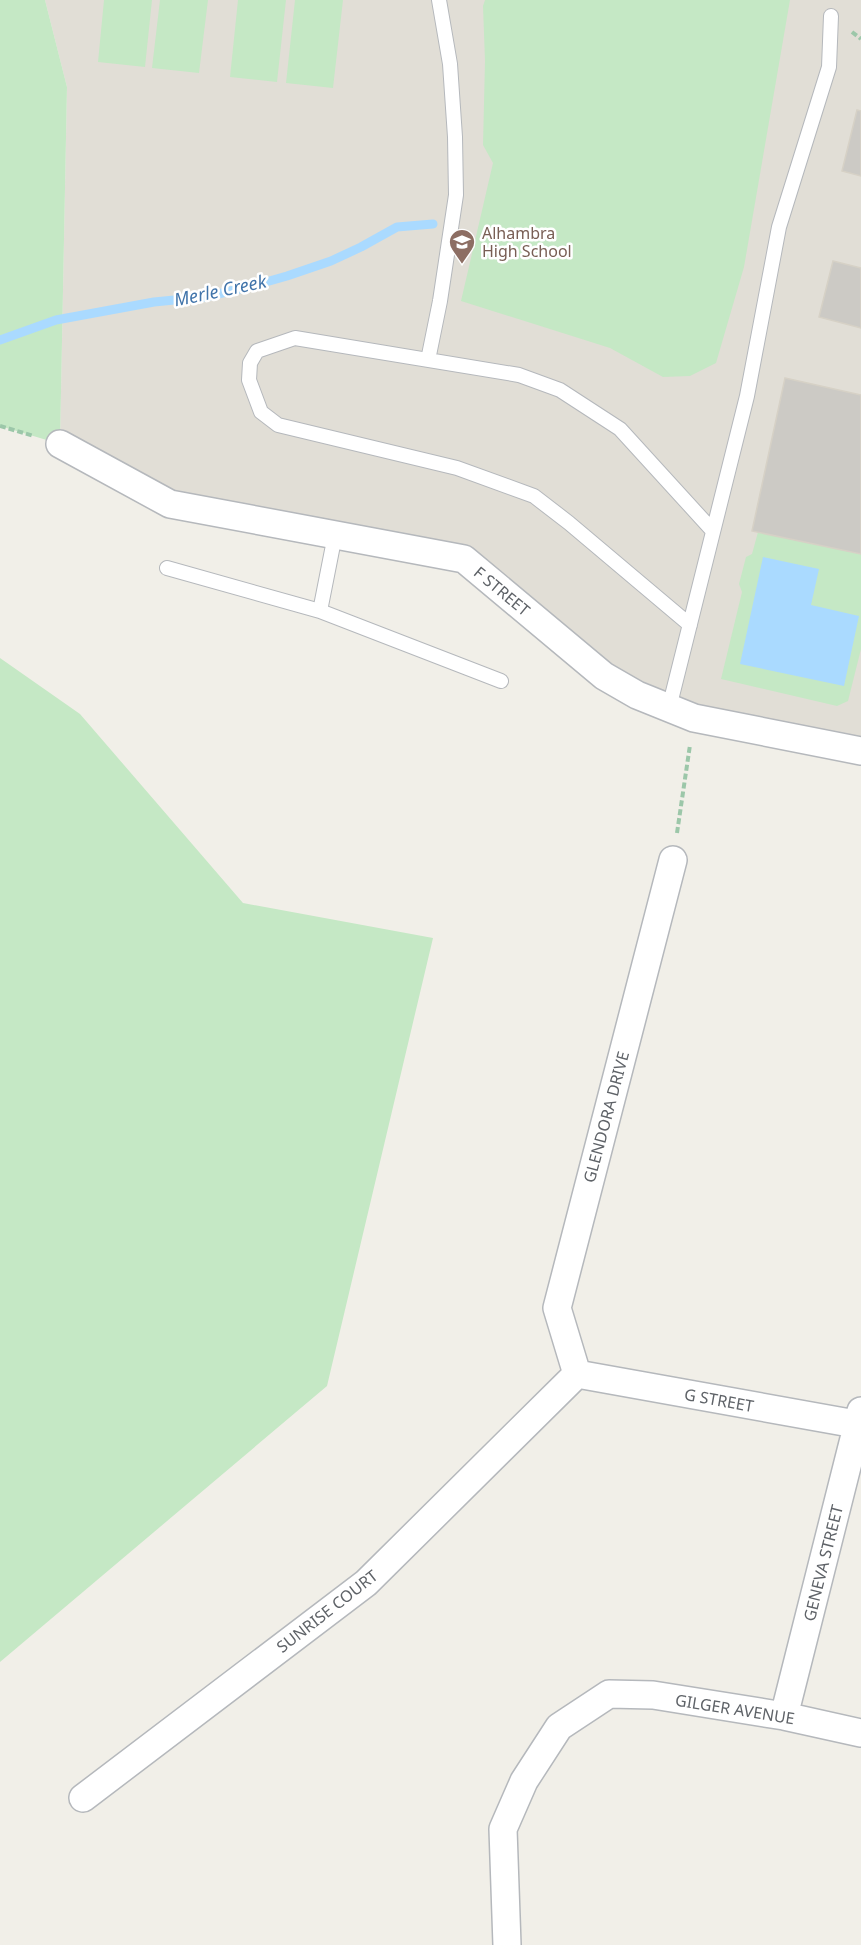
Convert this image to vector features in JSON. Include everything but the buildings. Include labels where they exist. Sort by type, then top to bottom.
[{"type":"street","name":"F STREET","points":[[60,444],[170,504],[464,559],[604,676],[637,695],[694,718],[861,751]]},
{"type":"street","name":"GLENDORA DRIVE","points":[[577,1374],[556,1308],[673,860]]},
{"type":"street","name":"G STREET","points":[[577,1374],[860,1420]]},
{"type":"street","name":"SUNRISE COURT","points":[[83,1798],[366,1583],[577,1374]]},
{"type":"street","name":"GENEVA STREET","points":[[784,1716],[860,1420]]},
{"type":"street","name":"GILGER AVENUE","points":[[507,1945],[503,1829],[524,1781],[559,1727],[609,1694],[653,1695],[784,1716],[861,1733]]},
{"type":"lane","points":[[428,360],[456,195],[450,64],[439,0]]},
{"type":"lane","points":[[669,708],[747,396],[779,227],[829,67],[831,16]]},
{"type":"lane","points":[[690,625],[534,496],[457,468],[278,425],[261,412],[249,380],[250,363],[257,351],[296,338],[519,375],[560,390],[620,429],[713,531]]},
{"type":"lane","points":[[320,611],[335,535]]},
{"type":"lane","points":[[167,568],[320,611],[501,681]]},
{"type":"path","points":[[0,426],[60,444]]},
{"type":"path","points":[[673,860],[694,718]]},
{"type":"shaded area","name":"Alhambra High School","points":[[45,0],[861,0],[861,750],[637,695],[464,559],[170,504],[60,444],[67,87]]},
{"type":"green space","points":[[0,0],[45,0],[67,87],[60,444],[0,426]]},
{"type":"green space","points":[[104,0],[152,0],[145,67],[98,62]]},
{"type":"green space","points":[[160,0],[208,0],[199,73],[152,68]]},
{"type":"green space","points":[[238,0],[286,0],[277,82],[230,77]]},
{"type":"green space","points":[[295,0],[343,0],[333,88],[286,83]]},
{"type":"green space","points":[[485,0],[790,0],[744,267],[716,363],[690,376],[663,377],[610,348],[461,301],[493,163],[483,145],[485,61],[483,6]]},
{"type":"green space","points":[[758,532],[861,554],[861,649],[848,701],[837,706],[721,679],[742,592],[739,584],[746,557],[752,554]]},
{"type":"green space","points":[[0,658],[80,714],[243,903],[433,938],[327,1386],[0,1662]]},
{"type":"water","points":[[763,557],[819,569],[811,605],[859,616],[844,686],[740,664]]},
{"type":"waterway","name":"Merle Creek","points":[[0,340],[56,320],[154,302],[205,297],[248,287],[331,261],[397,227],[433,224]]},
{"type":"place","name":"Alhambra High School","points":[[462,265]]}]
